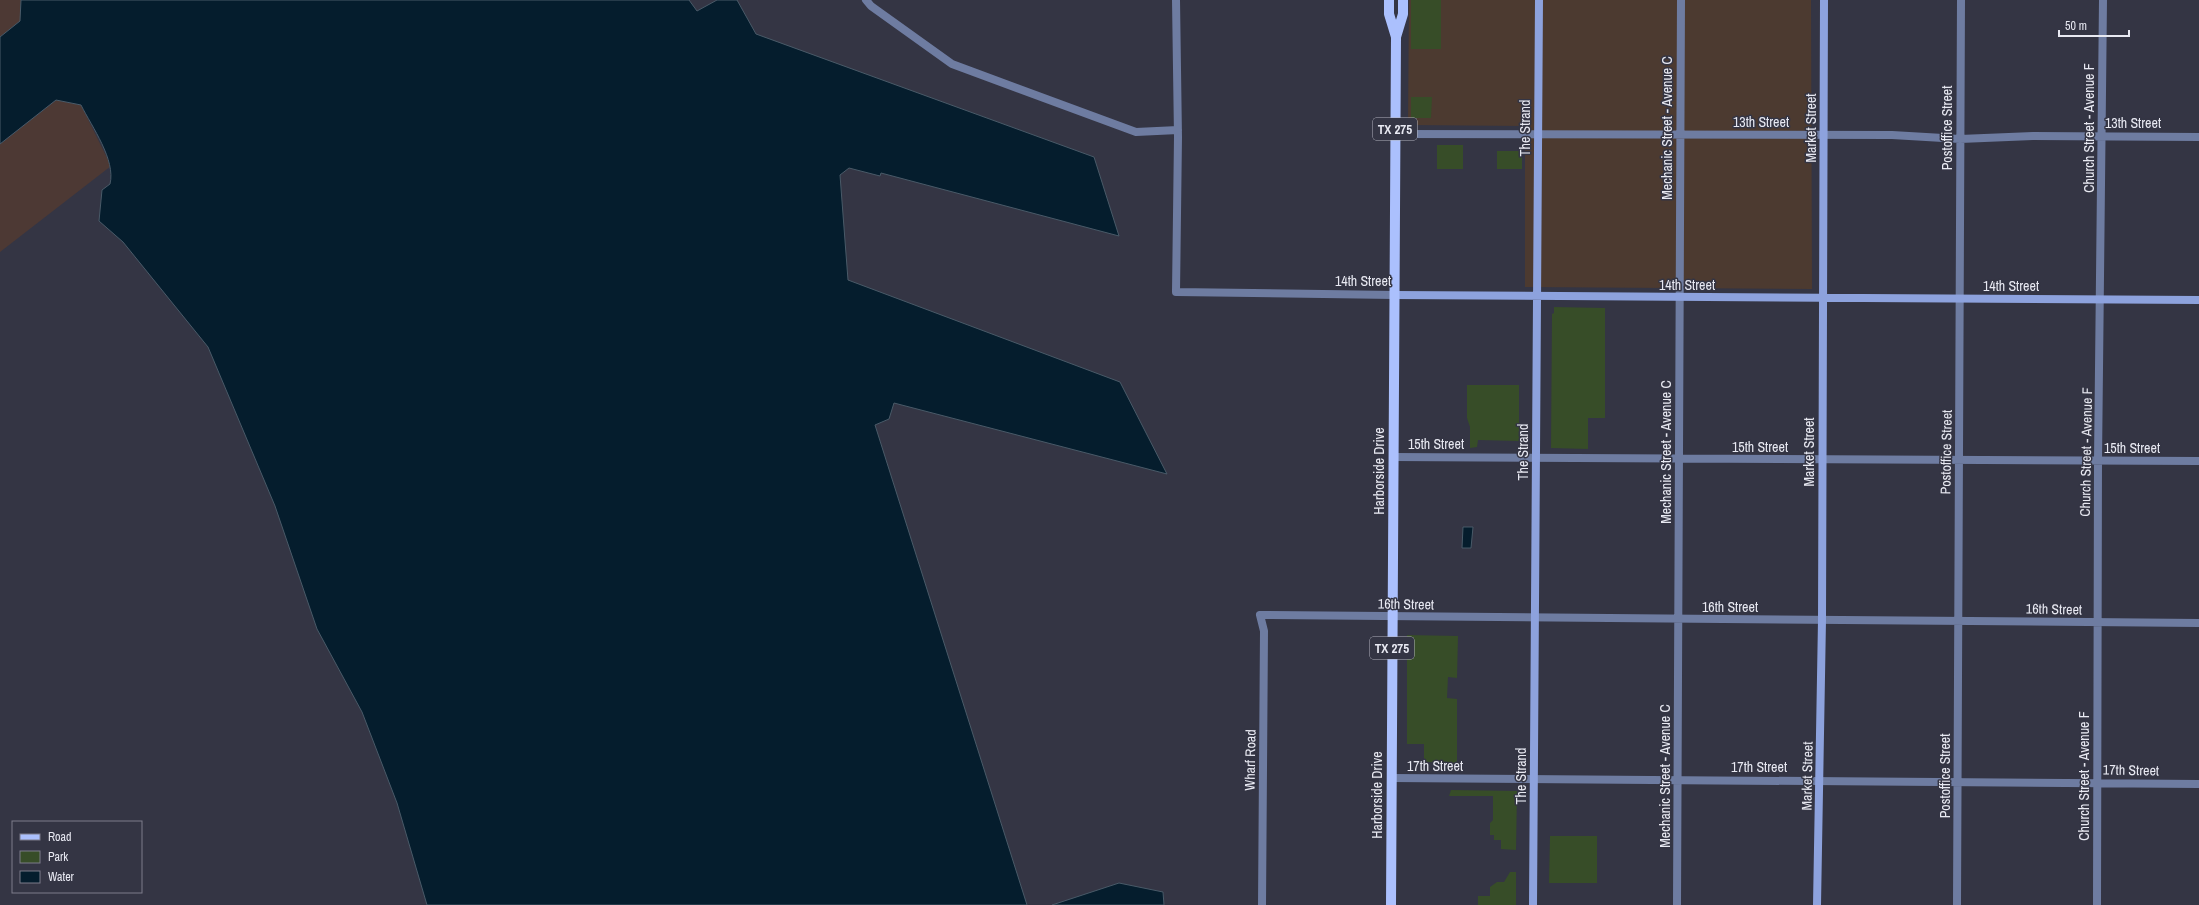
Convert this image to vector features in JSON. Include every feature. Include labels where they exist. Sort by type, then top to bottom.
[{"type":"main road","name":"Harborside Drive","points":[[1389,0],[1389,14],[1396,38]]},
{"type":"main road","name":"Harborside Drive","points":[[1391,905],[1396,38],[1403,14],[1403,0]]},
{"type":"main road","name":"The Strand","points":[[1533,905],[1539,0]]},
{"type":"main road","name":"Market Street","points":[[1817,905],[1822,620],[1824,0]]},
{"type":"main road","name":"14th Street","points":[[1394,295],[1679,298],[2199,300]]},
{"type":"street","points":[[866,0],[871,6],[952,64],[1136,132],[1178,130],[1176,0]]},
{"type":"street","name":"Mechanic Street - Avenue C","points":[[1676,905],[1679,619],[1678,459],[1681,0]]},
{"type":"street","name":"Postoffice Street","points":[[1957,905],[1957,621],[1961,0]]},
{"type":"street","name":"Church Street - Avenue F","points":[[2097,905],[2098,461],[2101,299],[2103,0]]},
{"type":"street","name":"14th Street","points":[[1178,130],[1176,292],[1394,295]]},
{"type":"street","name":"13th Street","points":[[1395,134],[1892,135],[1960,139],[2033,136],[2199,136]]},
{"type":"street","name":"15th Street","points":[[1393,457],[1822,460],[1959,459],[2199,462]]},
{"type":"street","name":"16th Street","points":[[1260,615],[2199,623]]},
{"type":"street","name":"Wharf Road","points":[[1260,615],[1264,631],[1262,905]]},
{"type":"street","name":"17th Street","points":[[1392,778],[2199,784]]},
{"type":"shaded area","points":[[0,0],[21,0],[20,21],[0,37]]},
{"type":"shaded area","points":[[1409,0],[1811,0],[1812,289],[1525,287],[1525,126],[1408,125]]},
{"type":"shaded area","points":[[56,100],[81,105],[111,166],[0,252],[0,144]]},
{"type":"green space","points":[[1411,0],[1441,0],[1441,49],[1411,49]]},
{"type":"green space","points":[[1411,97],[1432,97],[1431,118],[1411,118]]},
{"type":"green space","points":[[1437,145],[1463,145],[1463,169],[1437,169]]},
{"type":"green space","points":[[1497,151],[1522,151],[1522,169],[1497,169]]},
{"type":"green space","points":[[1554,307],[1605,308],[1605,418],[1588,418],[1588,449],[1551,448],[1552,314],[1554,313]]},
{"type":"green space","points":[[1467,385],[1519,385],[1519,441],[1478,440],[1477,447],[1470,448],[1470,427],[1467,418]]},
{"type":"green space","points":[[1407,635],[1458,636],[1457,678],[1448,677],[1447,698],[1457,699],[1457,763],[1424,762],[1424,744],[1407,744]]},
{"type":"green space","points":[[1451,790],[1517,791],[1516,850],[1501,849],[1501,840],[1494,840],[1494,835],[1490,835],[1490,823],[1493,820],[1493,796],[1449,796]]},
{"type":"green space","points":[[1550,836],[1597,836],[1597,883],[1549,883]]},
{"type":"green space","points":[[1510,872],[1516,872],[1516,905],[1478,905],[1478,896],[1490,896],[1490,887],[1497,882],[1504,882]]},
{"type":"water","points":[[21,0],[689,0],[697,11],[717,0],[737,0],[756,34],[1094,157],[1119,236],[881,173],[880,176],[849,168],[840,175],[848,280],[1120,382],[1167,474],[894,403],[889,419],[875,425],[1027,905],[427,905],[397,803],[362,712],[317,629],[275,506],[208,347],[123,242],[99,221],[102,190],[110,184],[110,165],[102,144],[81,105],[56,100],[0,144],[0,37],[20,21]]},
{"type":"water","points":[[1463,527],[1473,527],[1471,548],[1462,548]]},
{"type":"water","points":[[1119,883],[1163,892],[1164,905],[1052,905]]}]
